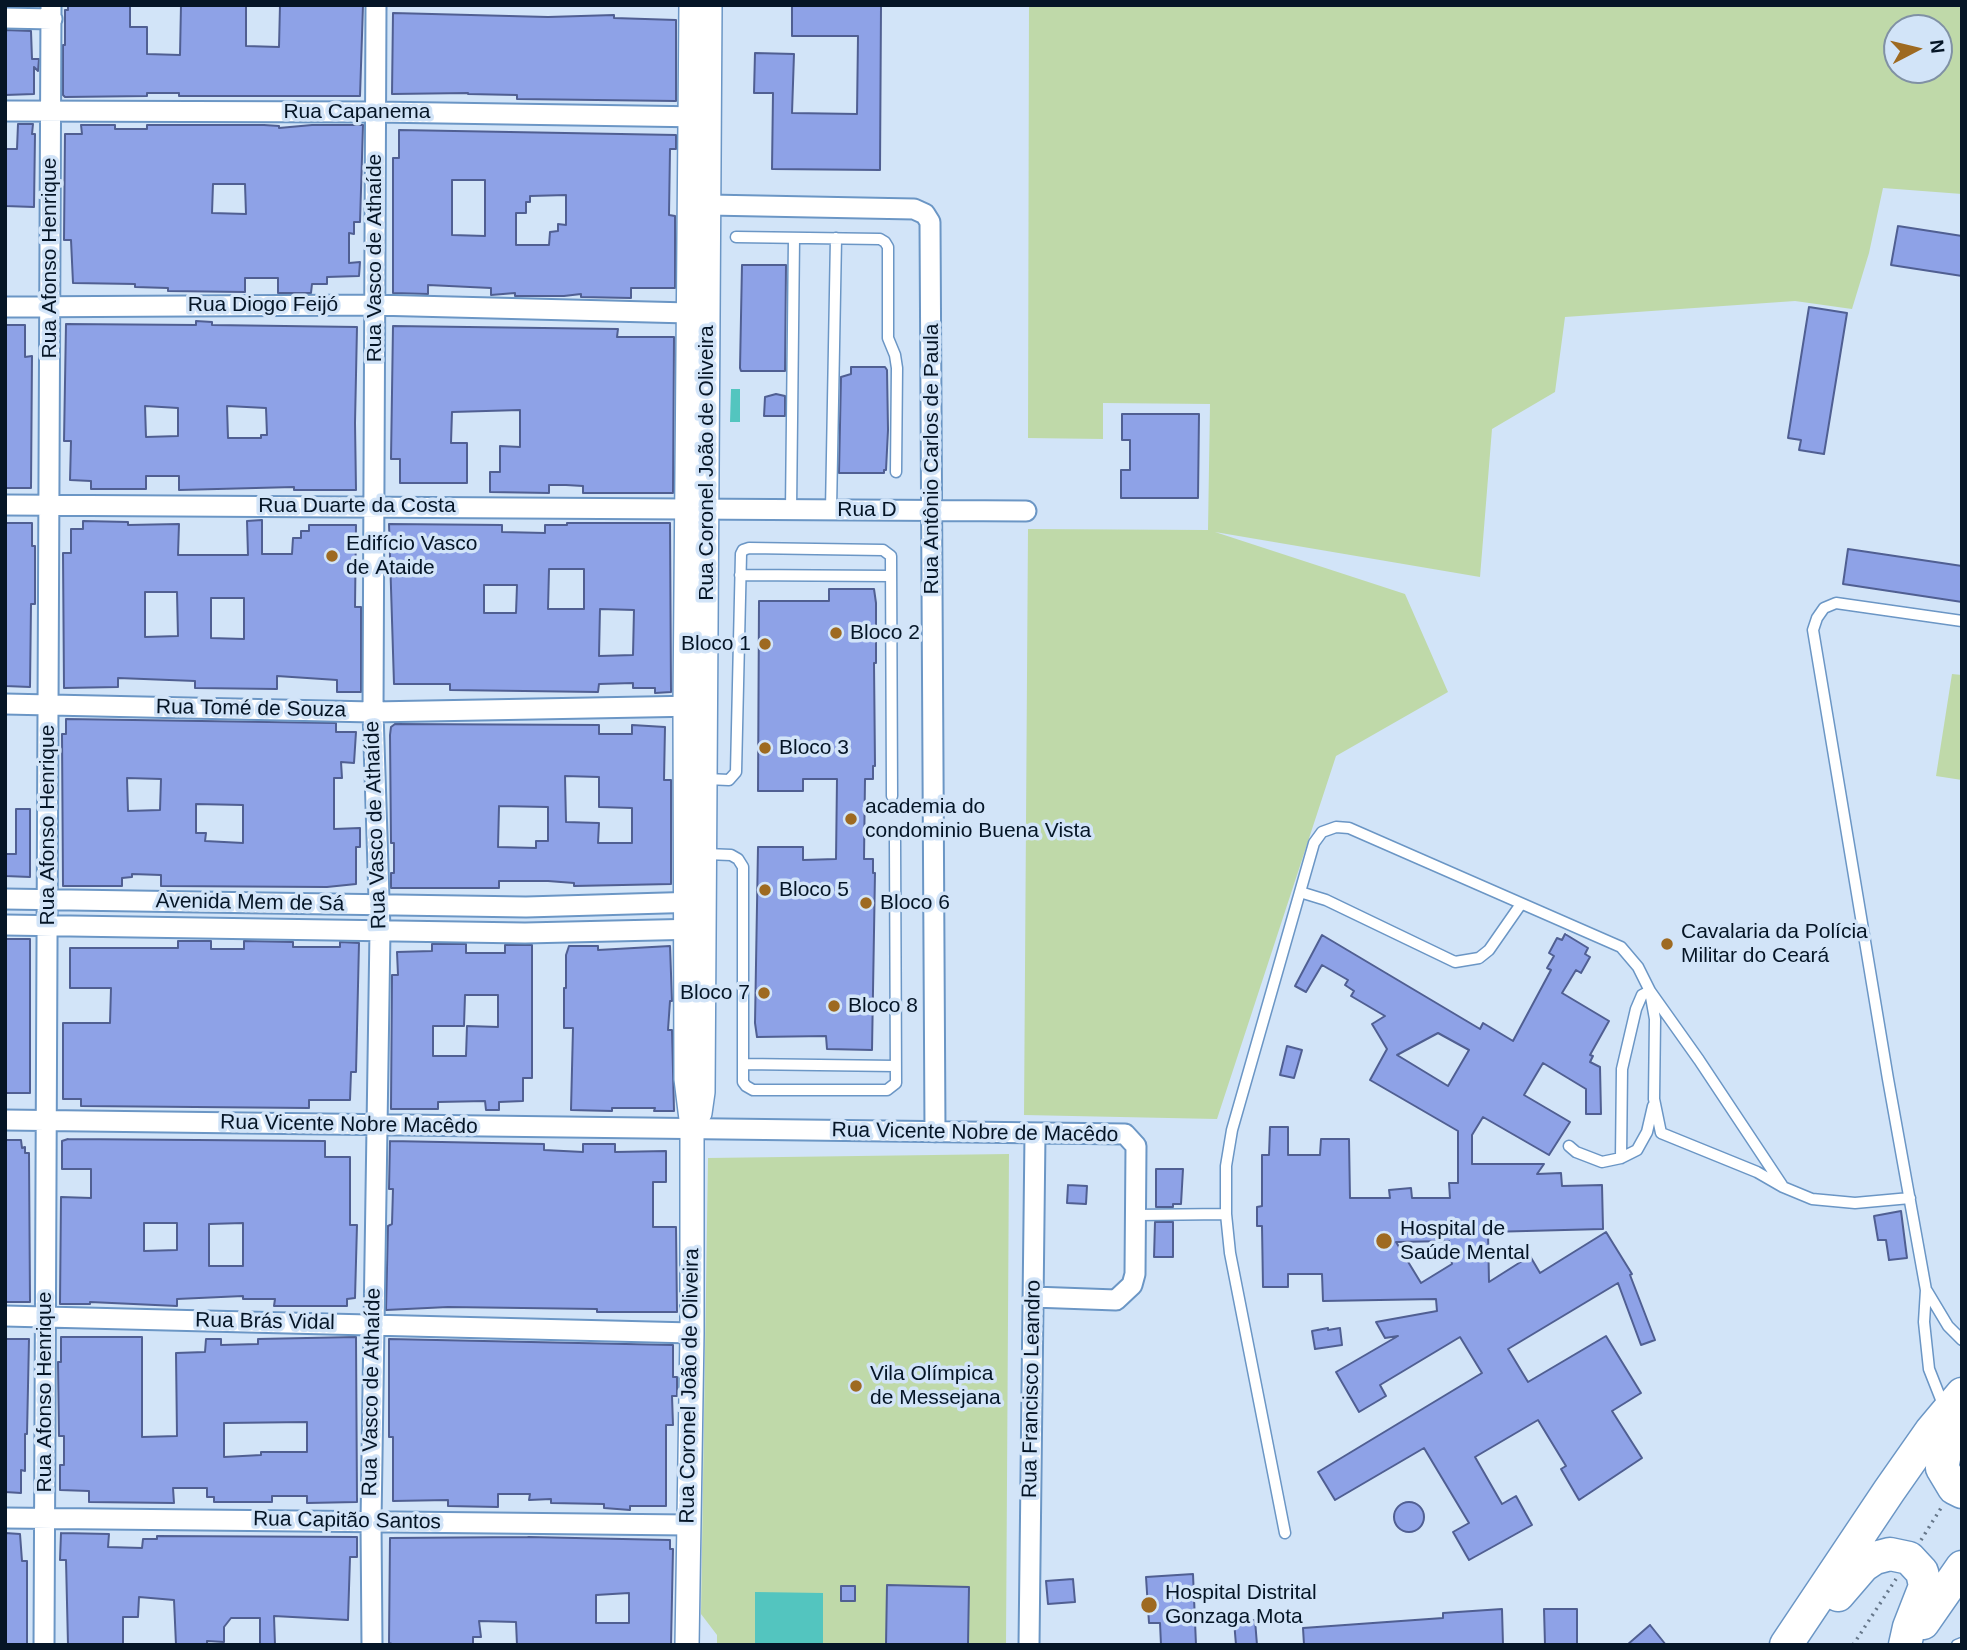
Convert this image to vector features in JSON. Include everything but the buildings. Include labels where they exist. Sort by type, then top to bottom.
[{"type":"highway","points":[[1957,1404],[1942,1468],[1954,1488],[1962,1492]]},
{"type":"highway","points":[[1788,1645],[1889,1491],[1957,1404]]},
{"type":"highway","points":[[1788,1645],[1810,1629],[1863,1566],[1890,1554],[1909,1558],[1922,1572],[1924,1580],[1922,1598],[1909,1627],[1907,1645]]},
{"type":"highway","points":[[1907,1645],[1962,1567]]},
{"type":"street","name":"Rua Vasco de Athaíde","points":[[373,1645],[371,1522],[380,930],[373,712],[376,5]]},
{"type":"street","name":"Rua Coronel João de Oliveira","points":[[687,1645],[692,1128],[700,1113],[703,1092],[695,929],[696,706],[698,509],[709,205],[691,5]]},
{"type":"street","name":"Rua Coronel João de Oliveira","points":[[698,509],[689,313],[700,117],[710,5]]},
{"type":"street","points":[[5,18],[51,12]]},
{"type":"street","name":"Rua Afonso Henrique","points":[[44,1645],[51,12]]},
{"type":"street","name":"Rua Capanema","points":[[5,111],[376,112],[700,117]]},
{"type":"street","name":"Rua Antônio Carlos de Paula","points":[[709,205],[915,209],[925,214],[930,222],[935,1132]]},
{"type":"street","name":"Rua Diogo Feijó","points":[[5,307],[374,304],[689,313]]},
{"type":"street","name":"Rua Duarte da Costa","points":[[5,505],[698,509]]},
{"type":"street","name":"Rua D","points":[[698,509],[1026,510]]},
{"type":"street","name":"Rua Tomé de Souza","points":[[5,704],[373,712],[696,706]]},
{"type":"street","name":"Rua Coronel João de Oliveira","points":[[695,902],[705,854],[706,779],[696,706]]},
{"type":"street","name":"Avenida Mem de Sá","points":[[5,899],[526,907],[695,902]]},
{"type":"street","points":[[201,902],[201,927]]},
{"type":"street","points":[[525,933],[526,907]]},
{"type":"street","name":"Avenida Mem de Sá","points":[[5,925],[525,933],[695,929]]},
{"type":"street","name":"Rua Vicente Nobre Macêdo","points":[[5,1120],[692,1128]]},
{"type":"street","name":"Rua Vicente Nobre de Macêdo","points":[[692,1128],[1125,1134],[1136,1146],[1135,1274],[1132,1285],[1116,1300],[1033,1297]]},
{"type":"street","name":"Rua Francisco Leandro","points":[[1029,1645],[1035,1134]]},
{"type":"street","name":"Rua Brás Vidal","points":[[5,1316],[692,1334]]},
{"type":"street","name":"Rua Capitão Santos","points":[[5,1518],[689,1525]]},
{"type":"lane","points":[[736,237],[880,239],[888,247],[887,331],[897,368],[895,472]]},
{"type":"lane","points":[[791,510],[794,238]]},
{"type":"lane","points":[[831,510],[836,238]]},
{"type":"lane","points":[[706,779],[729,780],[736,772],[741,554],[749,548],[883,550],[891,556],[892,796]]},
{"type":"lane","points":[[740,575],[891,576]]},
{"type":"lane","points":[[1957,1404],[1929,1368],[1924,1322],[1926,1290],[1813,630],[1824,608],[1836,603],[1962,621]]},
{"type":"lane","points":[[1285,1533],[1230,1253],[1226,1214],[1226,1166],[1232,1130],[1314,843],[1322,832],[1336,827],[1349,828],[1621,947],[1638,967],[1650,991],[1783,1187]]},
{"type":"lane","points":[[705,854],[731,855],[738,859],[743,867],[743,1082],[746,1086],[753,1090],[887,1090],[896,1083],[895,841]]},
{"type":"lane","points":[[1300,892],[1326,900],[1455,962],[1479,958],[1489,950],[1521,904]]},
{"type":"lane","points":[[1569,1146],[1576,1152],[1602,1162],[1621,1158],[1637,1150],[1647,1132],[1654,1099],[1655,1019],[1650,991]]},
{"type":"lane","points":[[1621,1158],[1622,1069],[1636,1009],[1642,995],[1650,991]]},
{"type":"lane","points":[[743,1064],[895,1066]]},
{"type":"lane","points":[[1654,1099],[1661,1133],[1757,1172],[1812,1199],[1855,1203],[1910,1198]]},
{"type":"lane","points":[[1136,1215],[1226,1214]]},
{"type":"lane","points":[[1926,1290],[1948,1326],[1962,1340]]},
{"type":"lane","points":[[1957,1645],[1962,1643]]},
{"type":"shaded area","points":[[1029,5],[1962,5],[1962,194],[1883,188],[1869,253],[1852,309],[1795,301],[1565,317],[1555,392],[1492,429],[1480,577],[1215,532],[1405,594],[1448,692],[1336,756],[1217,1119],[1024,1115],[1028,529],[1208,530],[1210,404],[1103,403],[1103,439],[1028,438]]},
{"type":"shaded area","points":[[731,389],[740,389],[740,422],[730,422]]},
{"type":"shaded area","points":[[1952,674],[1962,675],[1962,780],[1936,776]]},
{"type":"shaded area","name":"Vila Olímpica de Messejana","points":[[1009,1154],[1006,1645],[717,1645],[717,1635],[701,1614],[708,1158]]},
{"type":"shaded area","points":[[755,1592],[823,1593],[823,1645],[755,1645]]},
{"type":"place","name":"Edifício Vasco de Ataide","points":[[332,556]]},
{"type":"place","name":"Bloco 2","points":[[836,633]]},
{"type":"place","name":"Bloco 1","points":[[765,644]]},
{"type":"place","name":"Bloco 3","points":[[765,748]]},
{"type":"place","name":"academia do condominio Buena Vista","points":[[851,819]]},
{"type":"place","name":"Bloco 5","points":[[765,890]]},
{"type":"place","name":"Bloco 6","points":[[866,903]]},
{"type":"place","name":"Cavalaria da Polícia Militar do Ceará","points":[[1667,944]]},
{"type":"place","name":"Bloco 7","points":[[764,993]]},
{"type":"place","name":"Bloco 8","points":[[834,1006]]},
{"type":"place","name":"Hospital de Saúde Mental","points":[[1384,1241]]},
{"type":"place","name":"Vila Olímpica de Messejana","points":[[856,1386]]},
{"type":"place","name":"Hospital Distrital Gonzaga Mota","points":[[1149,1605]]}]
